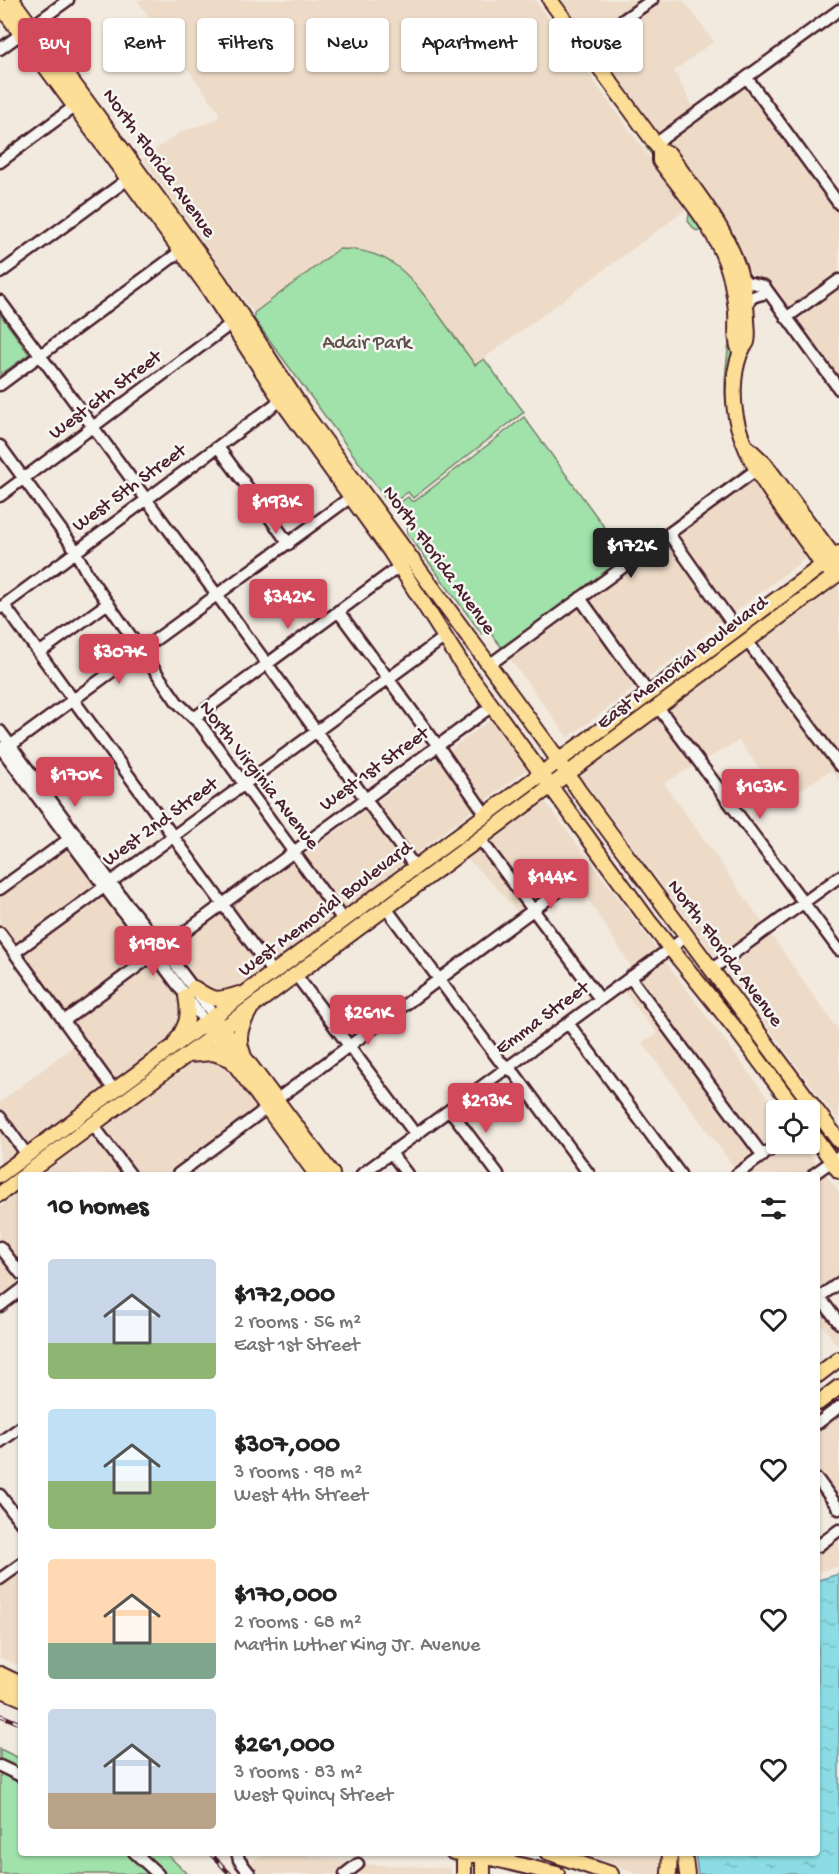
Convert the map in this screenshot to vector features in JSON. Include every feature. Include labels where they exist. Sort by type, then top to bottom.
[{"type":"main road","name":"North Florida Avenue","points":[[12,0],[21,18]]},
{"type":"main road","points":[[550,0],[563,18]]},
{"type":"main road","name":"North Florida Avenue","points":[[0,5],[18,22]]},
{"type":"main road","name":"North Florida Avenue","points":[[53,72],[75,106],[232,323],[281,400],[400,566],[492,706],[670,948],[734,1027],[789,1100]]},
{"type":"main road","name":"North Florida Avenue","points":[[59,72],[219,281],[306,415],[567,774],[839,1141]]},
{"type":"main road","points":[[602,72],[658,147],[669,154],[723,230],[741,276],[747,311],[747,342],[740,352],[736,373],[734,406],[739,427],[756,470],[832,558]]},
{"type":"main road","points":[[658,147],[660,161],[714,235],[726,262],[736,311],[736,341],[740,352]]},
{"type":"main road","points":[[281,400],[306,415]]},
{"type":"main road","points":[[747,447],[764,463],[832,558],[838,575]]},
{"type":"main road","name":"East Memorial Boulevard","points":[[559,761],[832,558]]},
{"type":"main road","points":[[400,566],[411,569],[420,578],[488,673],[504,685]]},
{"type":"main road","name":"East Memorial Boulevard","points":[[551,786],[838,575]]},
{"type":"main road","name":"West Memorial Boulevard","points":[[30,1172],[186,1056],[249,991],[559,761]]},
{"type":"main road","name":"West Memorial Boulevard","points":[[0,1175],[173,1047],[252,1007],[551,786]]},
{"type":"main road","points":[[173,1047],[187,1021],[190,992],[218,1000],[249,991]]},
{"type":"main road","points":[[252,1007],[243,1022],[239,1044],[271,1104],[315,1172]]},
{"type":"main road","points":[[214,1026],[248,1063]]},
{"type":"main road","points":[[214,1026],[230,1059],[330,1172]]},
{"type":"main road","points":[[186,1056],[213,1053],[230,1059]]},
{"type":"main road","points":[[820,1142],[837,1163]]},
{"type":"main road","points":[[24,1172],[27,1155]]},
{"type":"main road","name":"West Memorial Boulevard","points":[[0,1194],[18,1181]]},
{"type":"main road","points":[[820,1373],[839,1359]]},
{"type":"main road","points":[[820,1401],[839,1387]]},
{"type":"main road","points":[[0,1674],[18,1683]]},
{"type":"main road","points":[[0,1689],[18,1697]]},
{"type":"main road","points":[[461,1856],[464,1874]]},
{"type":"main road","points":[[483,1856],[483,1874]]},
{"type":"main road","points":[[490,1856],[557,1874]]},
{"type":"main road","points":[[559,1856],[611,1874]]},
{"type":"main road","points":[[669,1874],[670,1856]]},
{"type":"main road","points":[[678,1874],[681,1856]]},
{"type":"main road","points":[[683,1856],[687,1874]]},
{"type":"street","points":[[42,18],[68,0]]},
{"type":"street","points":[[622,18],[642,3],[652,0]]},
{"type":"street","points":[[658,147],[747,78],[837,15]]},
{"type":"street","points":[[0,49],[18,35]]},
{"type":"street","points":[[747,78],[839,204]]},
{"type":"street","points":[[0,162],[75,106]]},
{"type":"street","points":[[0,273],[128,179]]},
{"type":"street","points":[[0,385],[181,251]]},
{"type":"street","points":[[741,276],[747,282],[764,286],[839,389]]},
{"type":"street","points":[[786,318],[839,280]]},
{"type":"street","points":[[747,311],[751,298],[768,293]]},
{"type":"street","points":[[0,302],[415,867]]},
{"type":"street","name":"West 6th Street","points":[[0,496],[232,323]]},
{"type":"street","name":"West 5th Street","points":[[2,607],[281,400]]},
{"type":"street","name":"North Virginia Avenue","points":[[0,446],[177,702],[194,718],[245,784],[344,921]]},
{"type":"street","points":[[218,447],[289,544]]},
{"type":"street","points":[[489,665],[756,470]]},
{"type":"street","points":[[5,748],[351,497]]},
{"type":"street","points":[[669,534],[736,629]]},
{"type":"street","points":[[194,718],[400,566]]},
{"type":"street","points":[[580,598],[649,694]]},
{"type":"street","points":[[39,653],[108,603]]},
{"type":"street","points":[[2,607],[39,653],[273,973]]},
{"type":"street","points":[[338,611],[486,815]]},
{"type":"street","name":"West 2nd Street","points":[[14,953],[445,637]]},
{"type":"street","points":[[747,641],[839,765]]},
{"type":"street","name":"West 1st Street","points":[[163,948],[492,706]]},
{"type":"street","points":[[658,707],[839,950]]},
{"type":"street","points":[[0,731],[5,748],[108,884],[153,955],[190,992]]},
{"type":"street","points":[[0,889],[72,836]]},
{"type":"street","points":[[480,839],[600,999]]},
{"type":"street","points":[[181,1172],[579,876]]},
{"type":"street","points":[[712,969],[839,877]]},
{"type":"street","points":[[108,884],[163,948],[214,1026]]},
{"type":"street","points":[[386,908],[499,1060],[515,1074],[588,1172]]},
{"type":"street","points":[[0,933],[114,1090]]},
{"type":"street","name":"Emma Street","points":[[365,1172],[687,936]]},
{"type":"street","points":[[64,1021],[153,955]]},
{"type":"street","points":[[296,975],[416,1135]]},
{"type":"street","points":[[630,977],[763,1156]]},
{"type":"street","points":[[568,1023],[679,1172]]},
{"type":"street","points":[[450,1110],[496,1172]]},
{"type":"street","points":[[0,1117],[27,1155]]},
{"type":"street","points":[[93,1125],[128,1172]]},
{"type":"street","points":[[391,1153],[405,1172]]},
{"type":"street","points":[[740,1172],[766,1154]]},
{"type":"street","points":[[818,1172],[837,1163]]},
{"type":"street","points":[[0,1247],[18,1270]]},
{"type":"street","points":[[820,1295],[839,1283]]},
{"type":"street","points":[[0,1306],[18,1292]]},
{"type":"street","points":[[820,1299],[839,1323]]},
{"type":"street","points":[[820,1421],[839,1407]]},
{"type":"street","points":[[0,1442],[18,1429]]},
{"type":"street","points":[[820,1483],[839,1509]]},
{"type":"street","points":[[0,1495],[18,1519]]},
{"type":"street","points":[[820,1544],[839,1530]]},
{"type":"street","points":[[0,1579],[18,1566]]},
{"type":"street","points":[[0,1766],[18,1775]]},
{"type":"street","points":[[138,1856],[158,1874]]},
{"type":"street","points":[[238,1856],[250,1874]]},
{"type":"street","points":[[345,1874],[358,1864]]},
{"type":"shaded area","points":[[137,0],[535,0],[549,19],[549,72],[587,72],[687,209],[475,365],[416,284],[399,266],[378,254],[363,250],[339,249],[254,313],[143,159],[180,132],[218,118],[219,112],[185,66],[185,18],[150,18]]},
{"type":"shaded area","points":[[555,0],[638,0],[638,5],[619,18],[567,18]]},
{"type":"shaded area","points":[[659,0],[683,0],[714,41],[674,71],[695,110],[656,138],[606,72],[643,72],[643,18],[636,18]]},
{"type":"shaded area","points":[[745,84],[839,210],[839,275],[787,313],[730,249],[661,145]]},
{"type":"shaded area","points":[[839,285],[839,383],[792,319]]},
{"type":"shaded area","points":[[755,476],[811,554],[731,615],[674,536]]},
{"type":"shaded area","points":[[668,540],[725,620],[644,681],[585,599]]},
{"type":"shaded area","points":[[839,584],[839,759],[754,645]]},
{"type":"shaded area","points":[[579,604],[638,685],[568,738],[508,656]]},
{"type":"shaded area","points":[[748,650],[839,772],[839,781],[831,770],[783,801],[739,741],[703,761],[665,711]]},
{"type":"shaded area","points":[[659,715],[696,765],[664,783],[764,925],[717,959],[579,775]]},
{"type":"shaded area","points":[[495,717],[531,766],[482,803],[447,752]]},
{"type":"shaded area","points":[[440,756],[476,807],[412,857],[374,804]]},
{"type":"shaded area","points":[[544,800],[658,951],[633,969],[577,883],[585,878],[580,871],[534,905],[487,843]]},
{"type":"shaded area","points":[[368,808],[406,861],[342,911],[302,856]]},
{"type":"shaded area","points":[[68,845],[99,885],[15,948],[0,926],[0,894]]},
{"type":"shaded area","points":[[481,847],[528,909],[520,915],[497,888],[466,858]]},
{"type":"shaded area","points":[[296,860],[336,915],[271,965],[229,908]]},
{"type":"shaded area","points":[[104,892],[147,954],[64,1015],[20,955]]},
{"type":"shaded area","points":[[223,913],[265,969],[238,990],[217,996],[196,986],[170,951]]},
{"type":"shaded area","points":[[769,932],[839,1031],[839,1122],[722,966]]},
{"type":"shaded area","points":[[663,958],[770,1100],[766,1100],[766,1148],[763,1150],[635,979]]},
{"type":"shaded area","points":[[153,961],[182,998],[185,1012],[173,1039],[113,1082],[70,1022]]},
{"type":"shaded area","points":[[629,983],[757,1154],[736,1170],[642,1042],[658,1034],[621,989]]},
{"type":"shaded area","points":[[76,1044],[107,1087],[26,1146],[0,1110],[0,1102]]},
{"type":"shaded area","points":[[205,1058],[227,1062],[261,1107],[174,1172],[133,1172],[101,1130],[195,1059]]},
{"type":"shaded area","points":[[0,1123],[19,1151],[0,1165]]},
{"type":"shaded area","points":[[95,1134],[124,1172],[46,1172]]},
{"type":"shaded area","points":[[772,1154],[810,1154],[819,1166],[811,1172],[747,1172]]},
{"type":"shaded area","points":[[824,1172],[839,1192],[839,1277],[820,1291],[820,1176]]},
{"type":"shaded area","points":[[18,1193],[18,1264],[0,1240],[0,1207]]},
{"type":"shaded area","points":[[0,1253],[18,1276],[18,1287],[0,1300]]},
{"type":"shaded area","points":[[820,1305],[839,1329],[839,1344],[837,1345],[820,1323]]},
{"type":"shaded area","points":[[839,1407],[839,1508],[820,1483],[820,1421]]},
{"type":"shaded area","points":[[839,1530],[839,1566],[820,1571],[820,1544]]},
{"type":"shaded area","points":[[18,1571],[18,1665],[0,1658],[0,1585]]},
{"type":"shaded area","points":[[262,1856],[309,1856],[353,1863],[338,1874],[259,1874],[251,1861]]},
{"type":"shaded area","points":[[586,1856],[662,1856],[661,1874],[637,1874]]},
{"type":"shaded area","points":[[363,1864],[451,1868],[451,1874],[352,1874]]},
{"type":"green space","points":[[651,145],[715,233],[737,323],[728,372],[750,467],[503,649],[488,630],[482,634],[407,533],[408,524],[395,506],[408,497],[411,501],[415,501],[524,417],[624,554],[628,555],[748,467],[734,435],[726,402],[725,376],[731,320],[725,281],[717,256],[705,232],[695,230],[688,221],[690,208],[646,147]]},
{"type":"green space","name":"Adair Park","points":[[339,249],[372,253],[396,266],[426,297],[475,365],[484,359],[524,412],[413,498],[408,492],[390,505],[254,319],[254,313]]},
{"type":"green space","points":[[0,314],[29,354],[0,375]]},
{"type":"green space","points":[[0,1749],[18,1758],[18,1856],[169,1856],[187,1874],[0,1874]]},
{"type":"water","points":[[839,1574],[839,1874],[698,1874],[695,1856],[820,1856],[820,1579]]},
{"type":"railway","points":[[0,1715],[18,1723]]},
{"type":"railway","points":[[213,1856],[230,1874]]}]
